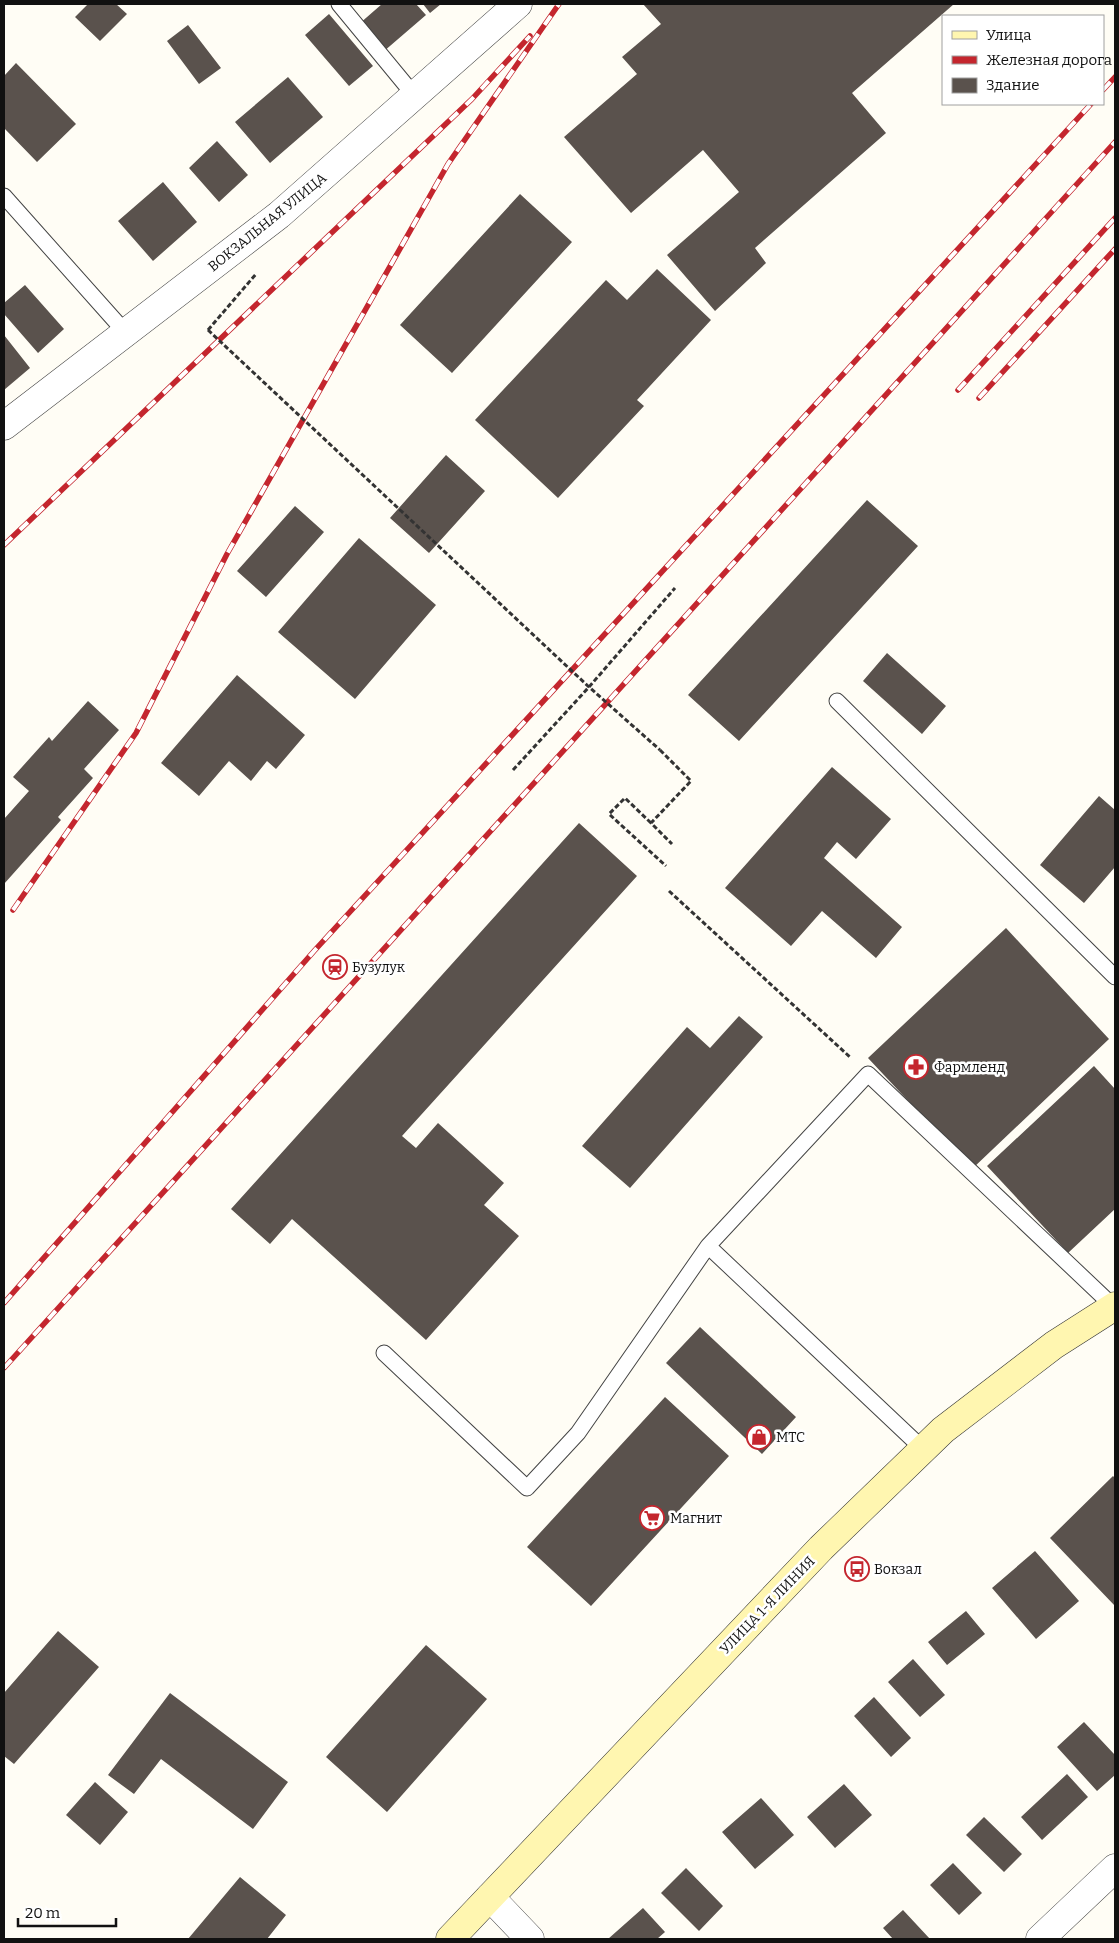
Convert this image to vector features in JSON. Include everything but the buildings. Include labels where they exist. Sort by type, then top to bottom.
[{"type":"main road","name":"УЛИЦА 1-Я ЛИНИЯ","points":[[450,1939],[821,1548],[923,1449],[943,1430],[1054,1345],[1115,1306]]},
{"type":"street","name":"ВОКЗАЛЬНАЯ УЛИЦА","points":[[4,426],[279,215],[518,4]]},
{"type":"street","points":[[1040,1939],[1115,1868]]},
{"type":"street","points":[[490,1896],[530,1939]]},
{"type":"lane","points":[[339,4],[414,95]]},
{"type":"lane","points":[[4,196],[126,333]]},
{"type":"lane","points":[[837,701],[1115,977]]},
{"type":"lane","points":[[384,1353],[527,1488],[578,1433],[708,1246],[868,1074],[1115,1306]]},
{"type":"lane","points":[[708,1246],[923,1449]]},
{"type":"path","points":[[257,273],[208,330],[589,687],[660,750],[691,781],[651,822]]},
{"type":"path","points":[[513,770],[589,687],[675,588]]},
{"type":"path","points":[[666,866],[609,814],[624,798],[672,844]]},
{"type":"path","points":[[669,891],[868,1074]]},
{"type":"railway","points":[[13,910],[136,733],[227,554],[448,164],[559,4]]},
{"type":"railway","points":[[4,545],[472,99],[530,36]]},
{"type":"railway","points":[[1104,89],[1115,77]]},
{"type":"railway","points":[[4,1303],[315,950],[1090,105]]},
{"type":"railway","points":[[4,1368],[1115,142]]},
{"type":"railway","points":[[958,390],[1115,218]]},
{"type":"railway","points":[[979,398],[1115,249]]},
{"type":"place","name":"Бузулук","points":[[335,967]]},
{"type":"place","name":"Фармленд","points":[[916,1067]]},
{"type":"place","name":"МТС","points":[[759,1437]]},
{"type":"place","name":"Магнит","points":[[652,1518]]},
{"type":"place","name":"Вокзал","points":[[857,1569]]}]
